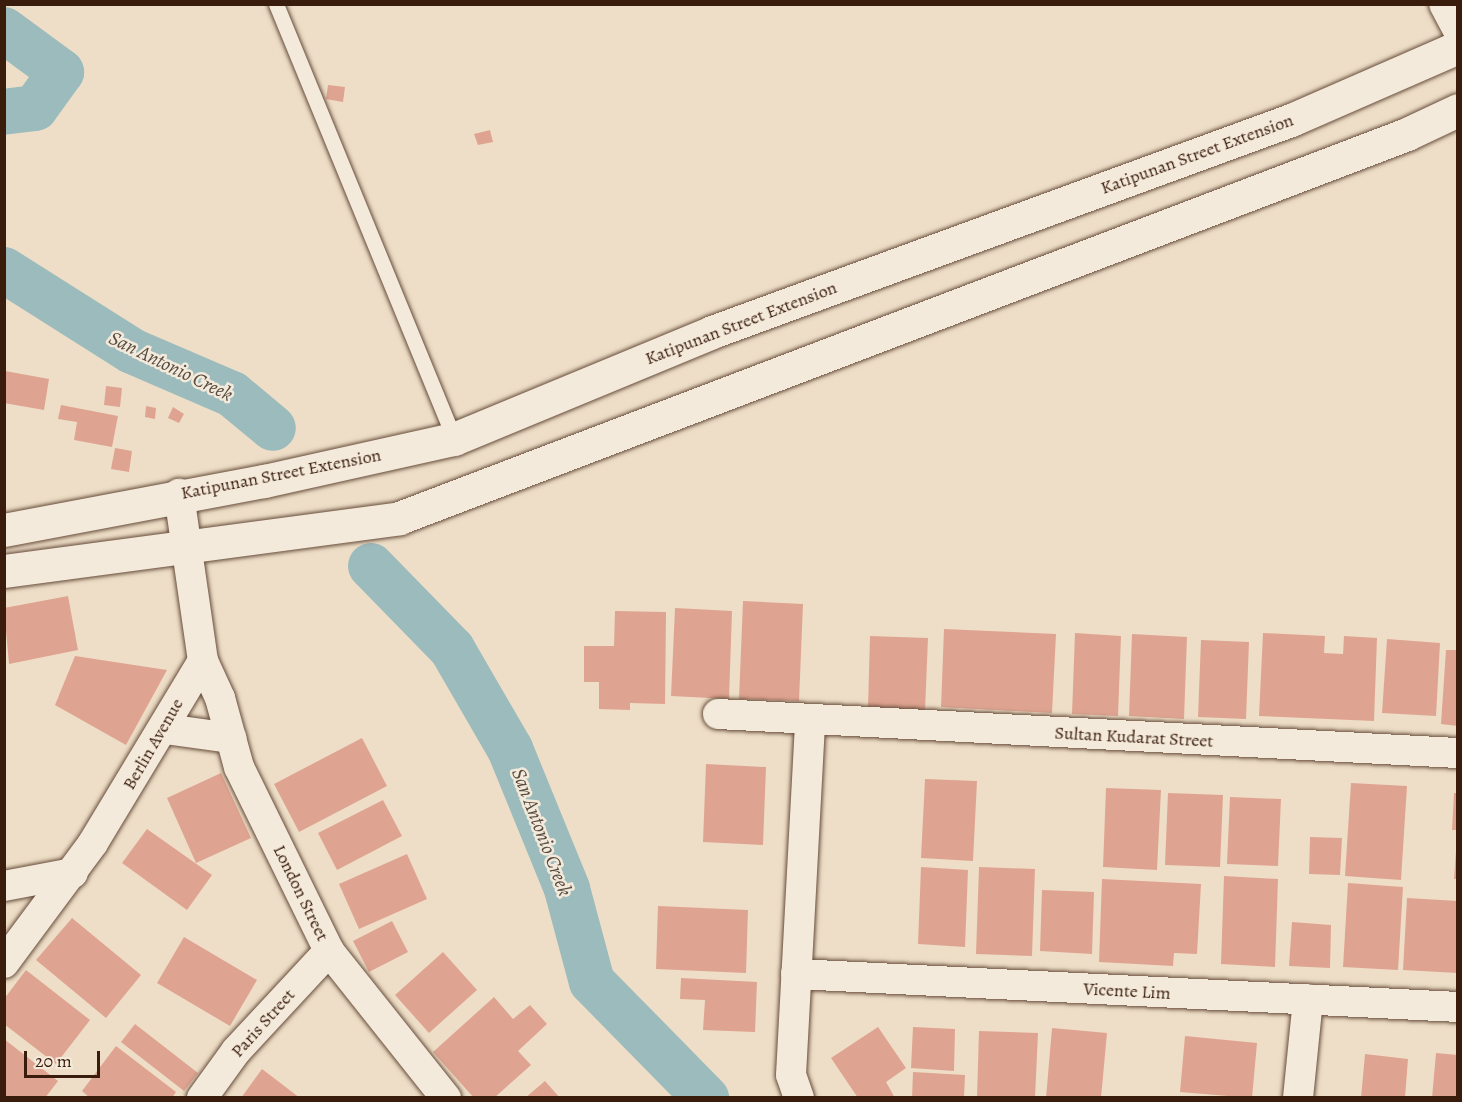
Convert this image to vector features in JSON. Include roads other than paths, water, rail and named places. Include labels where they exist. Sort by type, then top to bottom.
[{"type":"street","points":[[1444,4],[1458,30]]},
{"type":"street","name":"Katipunan Street Extension","points":[[4,530],[186,493],[264,481],[454,439],[712,332],[1291,120],[1458,47]]},
{"type":"street","points":[[4,571],[399,519],[1396,138],[1458,110]]},
{"type":"street","points":[[186,493],[197,544],[203,661]]},
{"type":"street","name":"Berlin Avenue","points":[[4,963],[73,873],[165,729],[203,661]]},
{"type":"street","name":"London Street","points":[[203,661],[239,767],[329,951],[446,1098]]},
{"type":"street","name":"Sultan Kudarat Street","points":[[717,714],[810,721],[1458,753]]},
{"type":"street","points":[[799,1098],[791,1075],[810,721]]},
{"type":"street","points":[[165,729],[231,738]]},
{"type":"street","points":[[4,886],[73,873]]},
{"type":"street","name":"Paris Street","points":[[202,1098],[236,1051],[329,951]]},
{"type":"street","name":"Vicente Lim","points":[[796,974],[1458,1007]]},
{"type":"street","points":[[1298,1098],[1308,1000]]},
{"type":"lane","points":[[276,4],[454,439]]},
{"type":"waterway","name":"San Antonio Creek","points":[[4,30],[61,72],[35,108],[4,112]]},
{"type":"waterway","name":"San Antonio Creek","points":[[4,270],[132,351],[232,394],[273,428]]},
{"type":"waterway","name":"San Antonio Creek","points":[[371,566],[452,649],[510,749],[567,889],[592,982],[706,1098]]}]
